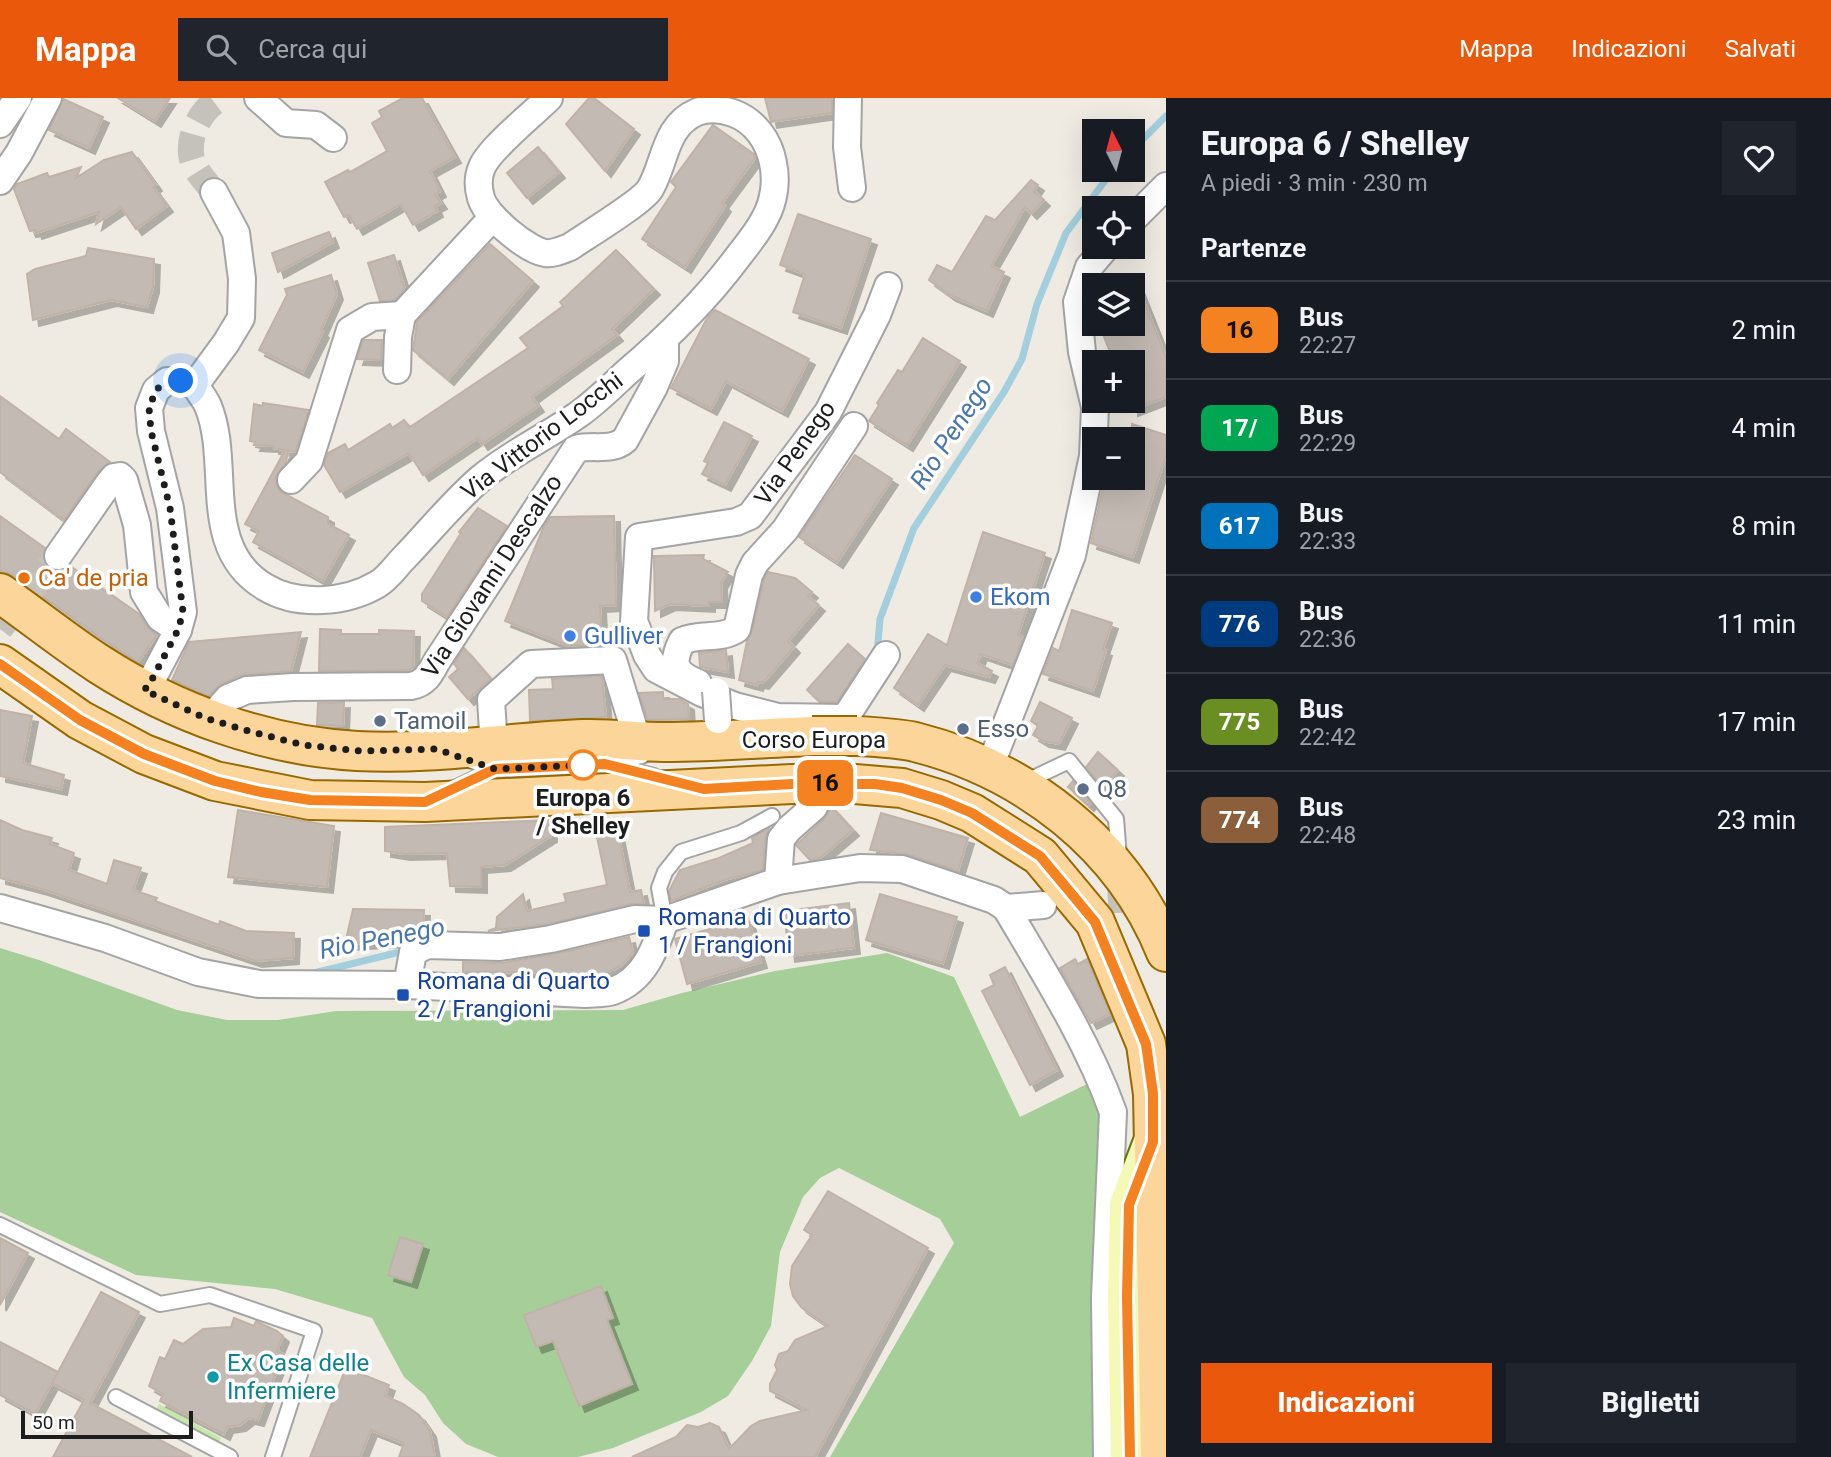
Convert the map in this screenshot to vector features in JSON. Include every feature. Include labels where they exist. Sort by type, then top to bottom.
[{"type":"main road","name":"Corso Europa","points":[[0,593],[98,664],[144,690],[205,718],[277,739],[330,749],[436,749],[494,758],[586,739],[638,742],[719,720],[812,736],[851,727],[912,741],[951,753],[1004,776],[1039,796],[1090,838],[1120,873],[1136,894],[1165,945]]},
{"type":"main road","name":"Corso Europa","points":[[0,664],[80,720],[144,754],[215,781],[310,800],[425,802],[843,783],[902,788],[941,800],[972,813],[1040,856],[1095,922],[1146,1044],[1153,1094],[1160,1457]]},
{"type":"street","points":[[0,124],[19,98]]},
{"type":"street","points":[[0,181],[19,153],[48,98]]},
{"type":"street","points":[[258,98],[286,122],[316,125],[333,138]]},
{"type":"street","points":[[397,370],[402,315],[493,217],[481,198],[479,178],[486,158],[549,98]]},
{"type":"street","points":[[848,98],[847,147],[852,188]]},
{"type":"street","name":"Via Vittorio Locchi","points":[[195,385],[208,404],[214,427],[221,512],[229,544],[237,559],[265,587],[276,592],[311,600],[335,599],[360,592],[380,583],[450,506],[485,475],[580,413],[672,333],[714,289],[767,215],[772,200],[775,169],[771,148],[751,124],[735,114],[719,109],[702,111],[682,122],[670,136],[649,191],[563,250],[543,253],[493,217]]},
{"type":"street","points":[[1145,207],[1166,186]]},
{"type":"street","points":[[144,690],[178,630],[183,612],[170,508],[151,431],[149,408],[156,390],[167,381],[195,385],[241,318],[242,279],[236,233],[214,192]]},
{"type":"street","points":[[1004,776],[1074,545],[1093,456],[1095,407],[1082,352],[1077,302],[1089,267],[1096,259]]},
{"type":"street","name":"Via Penego","points":[[851,727],[778,717],[719,720],[702,693],[656,669],[647,655],[634,621],[639,537],[736,523],[750,516],[828,412],[877,316],[888,286]]},
{"type":"street","points":[[291,480],[309,461],[350,330],[372,317],[402,315]]},
{"type":"street","name":"Via Giovanni Descalzo","points":[[205,718],[214,714],[228,698],[247,690],[421,684],[430,676],[437,661],[576,450],[585,447],[618,446],[625,440],[666,361],[672,333]]},
{"type":"street","name":"Corso Europa","points":[[719,720],[682,676],[676,664],[680,645],[688,638],[723,635],[737,629],[749,575],[755,563],[785,530],[855,426]]},
{"type":"street","points":[[58,556],[109,483],[114,477],[120,476],[124,480],[137,525],[144,592],[160,618],[178,630]]},
{"type":"street","points":[[778,881],[781,839],[814,807],[886,655]]},
{"type":"street","points":[[494,758],[491,699],[531,664],[613,660],[638,742]]},
{"type":"street","points":[[407,985],[412,952],[427,945],[500,947],[551,939],[635,919],[665,920],[778,881],[860,868],[902,869],[994,900],[1006,908],[1065,1007],[1113,1112],[1105,1298],[1107,1457]]},
{"type":"street","points":[[1006,908],[1043,905]]},
{"type":"street","points":[[0,908],[105,938],[198,972],[259,984],[407,985],[585,994],[612,991],[629,982],[651,958],[665,920]]},
{"type":"street","points":[[1130,1457],[1127,1297],[1129,1205],[1153,1142]]},
{"type":"lane","points":[[605,764],[719,720]]},
{"type":"lane","points":[[425,802],[494,758]]},
{"type":"lane","name":"Corso Europa","points":[[494,758],[605,764]]},
{"type":"lane","points":[[605,764],[704,789]]},
{"type":"lane","points":[[665,920],[659,888],[665,872],[681,852],[741,833],[772,816]]},
{"type":"lane","points":[[0,1225],[160,1304],[210,1295],[314,1331],[272,1457]]},
{"type":"lane","points":[[116,1397],[230,1457]]},
{"type":"green space","points":[[0,948],[177,1010],[227,1020],[278,1020],[336,1011],[623,1010],[775,971],[887,953],[954,977],[1020,1117],[1089,1083],[1099,1099],[1102,1128],[1097,1457],[830,1457],[954,1243],[940,1219],[839,1168],[820,1178],[803,1197],[780,1252],[771,1326],[752,1361],[728,1396],[701,1412],[613,1448],[578,1457],[498,1457],[466,1444],[443,1423],[425,1395],[404,1377],[372,1318],[275,1289],[136,1275],[0,1212]]},
{"type":"green space","points":[[159,1404],[221,1438],[218,1444],[156,1410]]},
{"type":"building","points":[[118,98],[170,98],[155,121]]},
{"type":"building","points":[[403,98],[422,98],[455,157],[430,171],[440,191],[435,194],[441,203],[435,206],[437,211],[413,225],[401,204],[357,229],[349,215],[344,217],[325,182],[348,170],[350,172],[387,151],[372,123],[382,117],[379,111]]},
{"type":"building","points":[[589,98],[594,98],[634,129],[605,171],[566,124]]},
{"type":"building","points":[[765,98],[832,98],[832,113],[771,122]]},
{"type":"building","points":[[63,99],[103,117],[89,148],[49,130]]},
{"type":"building","points":[[713,125],[754,154],[755,158],[722,203],[725,206],[685,267],[642,239],[676,187],[671,182]]},
{"type":"building","points":[[538,147],[559,172],[527,198],[507,173]]},
{"type":"building","points":[[132,152],[156,185],[153,187],[167,206],[136,229],[121,207],[96,224],[99,212],[36,233],[35,230],[30,231],[14,189],[17,184],[47,173],[49,177],[81,167],[76,178],[104,160]]},
{"type":"building","points":[[1031,180],[1038,185],[1034,191],[1044,200],[1031,213],[1025,207],[991,266],[1004,272],[987,311],[950,295],[929,280],[937,265],[952,272],[986,216],[995,220]]},
{"type":"building","points":[[798,214],[871,239],[841,328],[793,312],[805,274],[780,265]]},
{"type":"building","points":[[329,232],[333,242],[278,272],[272,253]]},
{"type":"building","points":[[490,244],[533,281],[448,379],[413,350],[417,322]]},
{"type":"building","points":[[88,248],[154,259],[153,287],[147,307],[111,300],[33,320],[27,274],[35,269],[86,256]]},
{"type":"building","points":[[616,250],[654,289],[612,329],[617,335],[532,397],[538,406],[482,444],[478,438],[423,475],[409,453],[340,492],[324,465],[328,453],[345,444],[348,450],[390,424],[392,428],[404,420],[410,427],[528,348],[520,338],[563,306],[560,302]]},
{"type":"building","points":[[394,255],[405,289],[395,300],[380,301],[368,263]]},
{"type":"building","points":[[331,275],[337,294],[321,330],[323,332],[303,372],[259,350],[287,295],[285,289]]},
{"type":"building","points":[[1145,304],[1166,357],[1166,397],[1145,405],[1145,350],[1109,350],[1104,336],[1145,336]]},
{"type":"building","points":[[715,310],[809,359],[782,411],[726,381],[711,409],[671,388],[707,318]]},
{"type":"building","points":[[923,338],[960,361],[907,445],[869,421],[898,370],[902,372]]},
{"type":"building","points":[[363,340],[382,340],[381,360],[357,359]]},
{"type":"building","points":[[0,396],[59,439],[66,429],[110,462],[97,473],[64,520],[0,472]]},
{"type":"building","points":[[263,403],[309,410],[295,452],[288,451],[286,462],[276,476],[276,484],[281,492],[328,517],[328,524],[349,535],[323,581],[253,542],[259,531],[245,524],[285,450],[254,445],[255,442],[250,441],[254,404],[263,406]]},
{"type":"building","points":[[724,422],[752,436],[725,485],[702,474],[708,463],[704,461]]},
{"type":"building","points":[[1145,428],[1166,435],[1166,455],[1133,557],[1091,543],[1102,490],[1145,490]]},
{"type":"building","points":[[855,455],[892,479],[837,562],[799,537]]},
{"type":"building","points":[[478,508],[507,526],[447,617],[422,601],[422,594],[461,533],[459,532]]},
{"type":"building","points":[[0,516],[45,548],[44,562],[48,568],[57,572],[70,566],[139,614],[147,627],[157,635],[138,662],[13,575],[0,571]]},
{"type":"building","points":[[614,516],[616,605],[600,606],[602,645],[569,646],[505,621],[550,517]]},
{"type":"building","points":[[983,532],[1045,553],[1018,635],[1023,637],[1013,665],[981,654],[977,663],[992,671],[989,677],[945,665],[918,705],[894,688],[928,634],[947,645]]},
{"type":"building","points":[[704,555],[703,559],[728,572],[721,583],[722,602],[709,602],[709,606],[670,604],[655,611],[654,556]]},
{"type":"building","points":[[768,572],[795,578],[812,592],[808,596],[819,605],[788,641],[794,647],[763,683],[758,682],[757,685],[739,680],[747,641],[752,632]]},
{"type":"building","points":[[1072,610],[1112,623],[1093,691],[1043,674],[1053,648],[1059,651]]},
{"type":"building","points":[[320,629],[341,630],[341,634],[379,634],[379,630],[414,631],[413,668],[319,671]]},
{"type":"building","points":[[301,632],[291,671],[241,675],[221,684],[209,696],[172,680],[189,642]]},
{"type":"building","points":[[848,644],[865,659],[837,702],[820,702],[807,690]]},
{"type":"building","points":[[464,648],[491,679],[468,699],[449,677],[458,669],[454,664]]},
{"type":"building","points":[[726,650],[728,672],[700,667],[699,653]]},
{"type":"building","points":[[602,676],[606,717],[530,721],[529,690],[553,689],[552,679]]},
{"type":"building","points":[[663,692],[663,699],[679,699],[688,704],[689,719],[648,720],[639,693]]},
{"type":"building","points":[[344,702],[343,726],[317,725],[318,703]]},
{"type":"building","points":[[1040,702],[1072,718],[1059,744],[1043,741],[1033,735],[1038,726],[1031,721]]},
{"type":"building","points":[[0,710],[32,716],[23,763],[64,775],[61,789],[0,776]]},
{"type":"building","points":[[1098,752],[1118,770],[1103,788],[1086,767]]},
{"type":"building","points":[[1073,781],[1090,803],[1088,805],[1068,787]]},
{"type":"building","points":[[831,806],[853,830],[820,858],[810,860],[796,845],[824,819]]},
{"type":"building","points":[[238,810],[334,826],[327,887],[228,877]]},
{"type":"building","points":[[881,813],[968,838],[958,871],[907,854],[870,850]]},
{"type":"building","points":[[0,820],[22,830],[52,838],[50,844],[74,853],[69,870],[107,884],[114,860],[141,868],[133,890],[157,898],[155,901],[219,925],[220,921],[246,931],[294,933],[293,958],[256,961],[42,889],[0,878]]},
{"type":"building","points":[[551,820],[551,836],[505,865],[481,867],[481,887],[450,886],[447,853],[404,854],[385,851],[385,827]]},
{"type":"building","points":[[769,828],[765,838],[763,870],[724,880],[671,901],[669,891],[680,870],[719,858],[753,843],[752,838]]},
{"type":"building","points":[[618,833],[630,892],[641,890],[644,904],[631,904],[548,924],[488,931],[496,928],[497,917],[523,894],[527,911],[566,902],[564,894],[607,885],[597,837]]},
{"type":"building","points":[[880,894],[957,917],[943,963],[866,940]]},
{"type":"building","points":[[849,903],[854,948],[789,956],[784,911]]},
{"type":"building","points":[[353,909],[424,910],[423,930],[402,941],[345,944]]},
{"type":"building","points":[[748,918],[761,962],[687,984],[675,939]]},
{"type":"building","points":[[629,937],[633,952],[621,966],[590,977],[550,976],[549,973],[463,972],[463,962],[502,963]]},
{"type":"building","points":[[1075,959],[1078,964],[1087,959],[1110,1014],[1091,1023],[1060,968]]},
{"type":"building","points":[[1005,967],[1057,1070],[1030,1085],[982,991],[994,985],[990,975]]},
{"type":"building","points":[[828,1191],[928,1248],[815,1457],[632,1457],[676,1437],[687,1425],[698,1427],[710,1423],[719,1427],[729,1449],[751,1426],[760,1421],[807,1410],[770,1391],[770,1384],[777,1370],[775,1365],[779,1354],[788,1351],[795,1340],[828,1326],[801,1307],[793,1296],[790,1284],[792,1266],[812,1235],[804,1230]]},
{"type":"building","points":[[400,1237],[423,1244],[411,1282],[388,1275]]},
{"type":"building","points":[[0,1238],[28,1253],[0,1305]]},
{"type":"building","points":[[601,1286],[613,1318],[607,1320],[632,1384],[579,1406],[553,1341],[536,1347],[524,1315]]},
{"type":"building","points":[[101,1292],[139,1312],[90,1403],[192,1457],[53,1457],[84,1400],[52,1383]]},
{"type":"building","name":"Ex Casa delle Infermiere","points":[[234,1318],[254,1326],[256,1321],[277,1331],[283,1336],[277,1351],[283,1354],[258,1420],[249,1418],[240,1425],[227,1427],[224,1434],[160,1401],[163,1394],[149,1386],[160,1357],[165,1359],[174,1340],[183,1344],[203,1329],[231,1327]]},
{"type":"building","points":[[0,1342],[58,1372],[35,1414],[0,1395]]},
{"type":"building","points":[[346,1368],[389,1385],[385,1396],[419,1415],[430,1431],[435,1457],[399,1457],[404,1443],[371,1430],[360,1457],[310,1457]]},
{"type":"waterway","name":"Rio Penego","points":[[1145,137],[1166,116]]},
{"type":"waterway","name":"Rio Penego","points":[[877,654],[880,619],[914,528],[1004,392],[1022,359],[1037,304],[1066,233],[1104,182]]},
{"type":"waterway","name":"Rio Penego","points":[[314,973],[408,950]]},
{"type":"tunnel","points":[[214,192],[194,165],[191,146],[198,121],[208,108],[221,98]]},
{"type":"tunnel","points":[[0,629],[58,556]]},
{"type":"tunnel","points":[[1069,903],[1149,898]]},
{"type":"bus line","name":"16","points":[[0,664],[80,720],[144,754],[215,781],[261,792],[310,800],[425,802],[495,769],[605,764],[704,789],[792,784],[875,784],[902,788],[972,813],[1040,856],[1095,922],[1146,1044],[1153,1094],[1153,1142],[1129,1205],[1127,1297],[1130,1457]]},
{"type":"place","name":"Ca' de pria","points":[[24,578]]},
{"type":"place","name":"Ekom","points":[[976,597]]},
{"type":"place","name":"Gulliver","points":[[570,636]]},
{"type":"place","name":"Tamoil","points":[[380,721]]},
{"type":"place","name":"Esso","points":[[963,729]]},
{"type":"place","name":"Europa 6 / Shelley","points":[[583,765]]},
{"type":"place","name":"Q8","points":[[1083,789]]},
{"type":"place","name":"Romana di Quarto 1 / Frangioni","points":[[644,931]]},
{"type":"place","name":"Romana di Quarto 2 / Frangioni","points":[[403,995]]},
{"type":"place","name":"Ex Casa delle Infermiere","points":[[213,1377]]},
{"type":"route","points":[[181,381],[167,381],[156,390],[149,408],[151,431],[170,508],[183,612],[178,630],[144,690],[205,718],[304,745],[360,751],[436,749],[495,769],[587,765],[583,765]]}]
